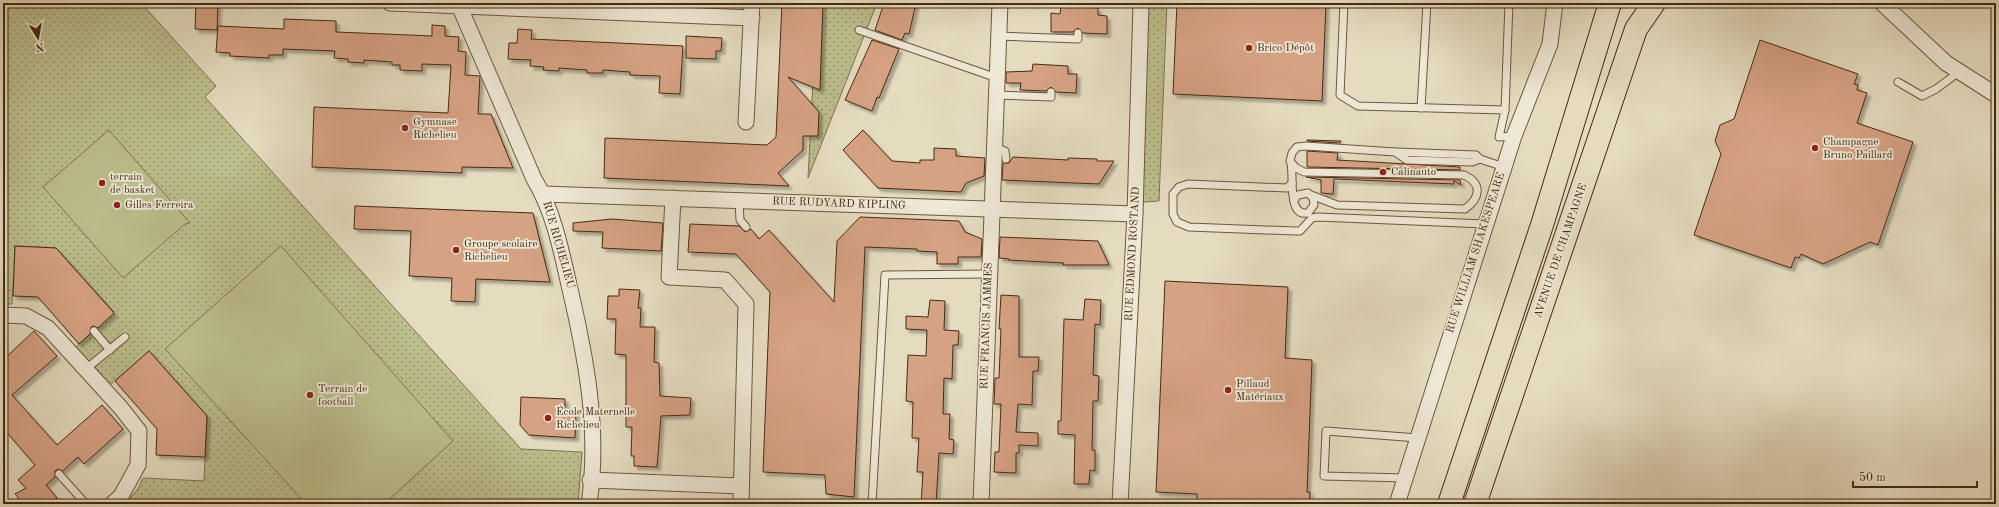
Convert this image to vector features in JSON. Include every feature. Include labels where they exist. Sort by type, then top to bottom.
[{"type":"main road","points":[[1449,504],[1542,225],[1610,3]]},
{"type":"main road","name":"AVENUE DE CHAMPAGNE","points":[[1475,504],[1636,29],[1654,3]]},
{"type":"street","points":[[390,3],[752,10],[746,122]]},
{"type":"street","name":"RUE FRANCIS JAMMES","points":[[981,504],[1000,3]]},
{"type":"street","name":"RUE EDMOND ROSTAND","points":[[1120,504],[1135,214],[1141,3]]},
{"type":"street","name":"RUE WILLIAM SHAKESPEARE","points":[[1396,504],[1514,136],[1550,44],[1555,3]]},
{"type":"street","points":[[1882,3],[1946,63],[1996,95]]},
{"type":"street","name":"RUE RICHELIEU","points":[[459,4],[534,179],[543,194],[566,271],[582,344],[593,421],[589,504]]},
{"type":"street","name":"RUE RUDYARD KIPLING","points":[[543,194],[1135,214]]},
{"type":"street","points":[[673,198],[668,276],[726,280],[746,304],[741,504]]},
{"type":"street","points":[[3,315],[26,316],[48,328],[139,431],[138,465],[121,496],[112,504]]},
{"type":"street","points":[[590,480],[741,486]]},
{"type":"lane","points":[[1344,3],[1340,94],[1358,106],[1505,110]]},
{"type":"lane","points":[[1421,108],[1427,3]]},
{"type":"lane","points":[[1509,3],[1505,110],[1499,137],[1514,136]]},
{"type":"lane","points":[[859,30],[997,78]]},
{"type":"lane","points":[[998,36],[1078,39],[1078,33]]},
{"type":"lane","points":[[1898,82],[1922,96],[1936,89],[1959,72]]},
{"type":"lane","points":[[996,96],[1051,97],[1051,92]]},
{"type":"lane","points":[[1312,218],[1296,210],[1292,183],[1293,173],[1290,161],[1292,153],[1297,147],[1306,146],[1395,152],[1407,160],[1472,162],[1480,159],[1504,167]]},
{"type":"lane","points":[[994,147],[1005,152],[1006,159]]},
{"type":"lane","points":[[1290,161],[1296,168],[1304,172],[1464,175],[1473,179],[1477,186],[1477,196],[1472,204],[1465,209],[1337,205],[1311,195],[1301,193],[1294,200]]},
{"type":"lane","points":[[1292,183],[1287,188],[1188,184],[1179,187],[1173,194],[1173,214],[1177,222],[1189,227],[1295,232],[1300,231],[1312,218],[1318,217],[1485,224]]},
{"type":"lane","points":[[1304,213],[1310,211],[1314,205],[1311,195]]},
{"type":"lane","points":[[739,200],[740,220],[746,226]]},
{"type":"lane","points":[[872,504],[885,275],[989,274]]},
{"type":"lane","points":[[94,331],[110,350]]},
{"type":"lane","points":[[87,372],[92,364],[125,337]]},
{"type":"lane","points":[[1405,478],[1324,476],[1326,431],[1418,438]]},
{"type":"lane","points":[[59,474],[86,504]]},
{"type":"green space","points":[[3,3],[141,3],[216,86],[205,97],[521,449],[582,452],[578,504],[125,504],[138,489],[143,478],[204,481],[207,416],[149,351],[110,385],[76,347],[114,312],[56,248],[15,246],[12,304],[3,304]]},
{"type":"green space","points":[[817,3],[877,3],[808,178]]},
{"type":"green space","points":[[1140,3],[1167,3],[1159,201],[1131,203]]},
{"type":"green space","name":"Gilles Ferreira","points":[[109,130],[190,223],[185,224],[123,278],[43,187]]},
{"type":"green space","name":"Terrain de football","points":[[281,246],[453,441],[384,504],[306,504],[165,349]]},
{"type":"building","points":[[196,3],[218,4],[217,30],[195,29]]},
{"type":"building","points":[[782,3],[823,3],[820,90],[788,77],[819,112],[818,136],[803,136],[803,150],[778,173],[789,186],[604,178],[605,138],[767,145],[776,137]]},
{"type":"building","points":[[884,3],[916,3],[909,34],[905,33],[902,40],[875,30]]},
{"type":"building","name":"Brico Dépôt","points":[[1177,3],[1326,3],[1322,101],[1173,94]]},
{"type":"building","points":[[1061,6],[1098,8],[1098,15],[1107,16],[1107,34],[1083,33],[1078,28],[1073,32],[1051,32],[1051,13],[1060,14]]},
{"type":"building","points":[[284,19],[336,21],[336,32],[432,36],[432,25],[445,26],[445,36],[459,37],[458,51],[466,52],[465,75],[480,76],[478,114],[491,114],[513,168],[462,167],[462,173],[312,167],[314,107],[448,113],[451,65],[422,64],[422,71],[400,70],[400,65],[392,65],[392,62],[364,60],[364,63],[348,62],[348,59],[334,58],[335,51],[283,49],[283,55],[269,55],[269,58],[230,56],[230,53],[216,52],[218,26],[284,29]]},
{"type":"building","points":[[518,29],[532,30],[531,39],[683,46],[680,94],[659,93],[660,76],[630,75],[630,72],[603,70],[603,73],[587,73],[587,70],[559,68],[559,71],[543,70],[544,67],[530,66],[531,60],[508,59],[509,43],[517,43]]},
{"type":"building","points":[[686,36],[722,38],[721,51],[716,51],[716,59],[686,58]]},
{"type":"building","points":[[872,40],[899,49],[879,98],[877,97],[872,111],[845,100]]},
{"type":"building","name":"Champagne Bruno Paillard","points":[[1760,40],[1858,74],[1854,84],[1858,85],[1857,90],[1867,93],[1857,123],[1913,142],[1878,245],[1870,242],[1823,264],[1801,254],[1799,258],[1795,257],[1791,268],[1694,235],[1721,154],[1715,141],[1720,125],[1734,119]]},
{"type":"building","points":[[1033,64],[1068,66],[1068,74],[1077,74],[1076,93],[1056,92],[1051,87],[1046,91],[1020,90],[1021,83],[1006,83],[1006,72],[1032,71]]},
{"type":"building","points":[[863,130],[892,161],[920,163],[920,160],[934,160],[934,148],[956,149],[956,156],[985,158],[984,176],[966,183],[961,192],[878,188],[843,150]]},
{"type":"building","points":[[1307,140],[1341,141],[1340,143]]},
{"type":"building","points":[[1307,151],[1338,153],[1337,160],[1460,167],[1460,170],[1307,167]]},
{"type":"building","points":[[1013,157],[1068,160],[1068,158],[1097,159],[1097,161],[1114,161],[1099,184],[1002,180],[1003,163],[1009,163]]},
{"type":"building","points":[[1306,177],[1460,180],[1461,185],[1454,181],[1454,184],[1334,179],[1333,194],[1321,193],[1321,180]]},
{"type":"building","points":[[355,206],[533,213],[550,282],[476,279],[475,302],[451,301],[452,278],[409,276],[411,231],[354,229]]},
{"type":"building","points":[[860,217],[959,221],[965,232],[982,239],[981,257],[958,257],[958,264],[937,264],[937,252],[917,251],[917,249],[865,247],[854,497],[826,494],[825,475],[763,472],[770,292],[736,254],[688,252],[690,224],[739,226],[745,232],[751,229],[759,239],[769,230],[834,302],[837,241]]},
{"type":"building","points":[[612,219],[663,223],[661,251],[602,248],[603,232],[573,231],[573,223]]},
{"type":"building","points":[[1000,237],[1098,241],[1109,265],[1063,265],[1064,263],[1008,260],[1009,259],[999,258]]},
{"type":"building","points":[[15,246],[56,248],[114,313],[98,328],[94,326],[91,327],[90,334],[79,344],[38,297],[13,296]]},
{"type":"building","name":"Pillaud Matériaux","points":[[1165,281],[1288,287],[1285,358],[1312,360],[1307,492],[1310,492],[1309,504],[1197,504],[1197,494],[1156,492]]},
{"type":"building","points":[[619,289],[640,290],[638,308],[641,308],[640,327],[655,327],[654,362],[659,363],[660,396],[691,398],[690,415],[661,416],[657,467],[634,466],[634,456],[631,456],[632,427],[626,427],[626,355],[615,354],[616,319],[607,319],[608,296],[619,296]]},
{"type":"building","points":[[1001,295],[1019,296],[1019,357],[1039,357],[1038,371],[1033,371],[1032,405],[1018,404],[1016,432],[1038,433],[1038,446],[1019,445],[1019,453],[1016,453],[1016,473],[994,472],[995,452],[999,452],[1001,404],[994,404],[995,378],[999,378]]},
{"type":"building","points":[[1085,299],[1101,300],[1100,325],[1095,324],[1093,375],[1099,376],[1098,401],[1093,401],[1092,450],[1095,450],[1095,471],[1090,470],[1089,484],[1074,484],[1075,435],[1058,434],[1058,421],[1061,421],[1064,319],[1083,320]]},
{"type":"building","points":[[930,300],[945,301],[944,330],[959,331],[958,345],[953,345],[952,379],[944,378],[943,414],[950,414],[949,439],[954,440],[953,454],[939,453],[936,504],[921,504],[923,472],[917,472],[919,438],[912,438],[913,402],[906,401],[908,355],[926,356],[927,330],[906,329],[906,316],[928,317]]},
{"type":"building","points":[[34,331],[57,356],[12,395],[57,445],[102,405],[123,429],[84,464],[78,457],[63,471],[58,469],[55,471],[55,477],[46,485],[57,498],[50,504],[24,504],[15,494],[26,488],[18,480],[35,465],[3,428],[3,360]]},
{"type":"building","points":[[149,351],[207,416],[205,457],[156,455],[157,429],[115,381]]},
{"type":"building","name":"École Maternelle Richelieu","points":[[521,397],[565,399],[565,410],[576,411],[575,438],[529,435],[520,425]]},
{"type":"place","name":"Brico Dépôt","points":[[1249,48]]},
{"type":"place","name":"Gymnase Richelieu","points":[[405,128]]},
{"type":"place","name":"Champagne Bruno Paillard","points":[[1815,148]]},
{"type":"place","name":"Calinauto","points":[[1383,172]]},
{"type":"place","name":"terrain de basket","points":[[102,183]]},
{"type":"place","name":"Gilles Ferreira","points":[[117,205]]},
{"type":"place","name":"Groupe scolaire Richelieu","points":[[456,250]]},
{"type":"place","name":"Pillaud Matériaux","points":[[1228,390]]},
{"type":"place","name":"Terrain de football","points":[[310,395]]},
{"type":"place","name":"École Maternelle Richelieu","points":[[548,418]]}]
